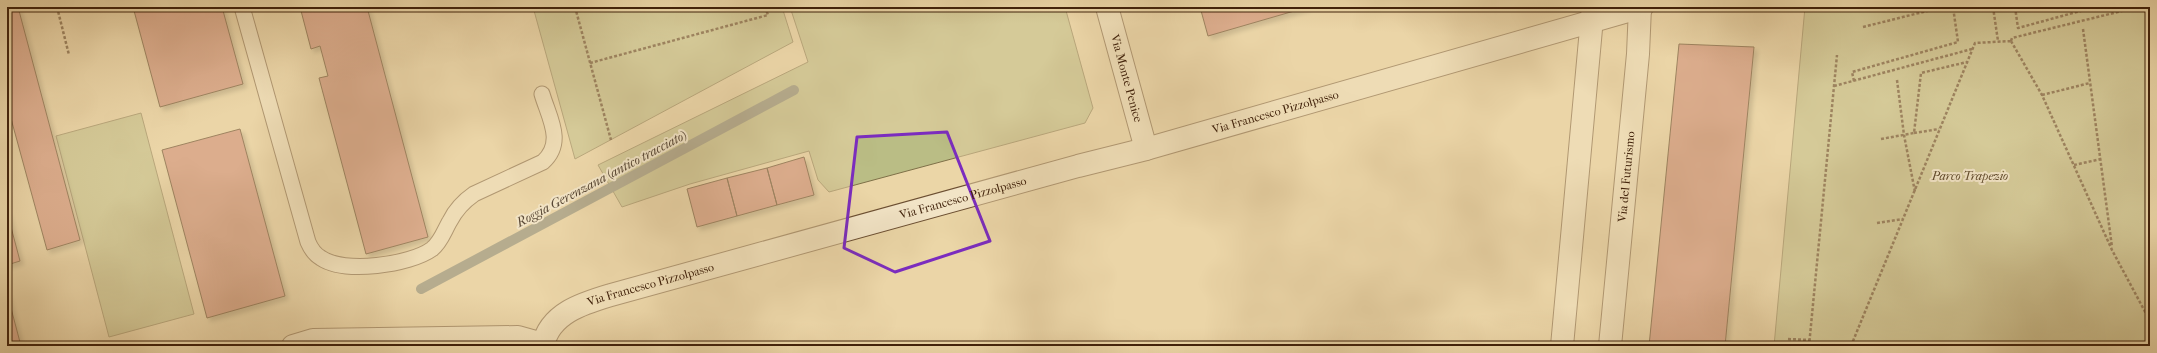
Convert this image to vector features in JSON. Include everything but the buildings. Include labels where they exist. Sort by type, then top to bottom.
[{"type":"street","name":"Via Monte Penice","points":[[1107,7],[1146,149]]},
{"type":"street","name":"Via Francesco Pizzolpasso","points":[[294,346],[313,340],[518,337],[543,345],[553,325],[565,312],[611,295],[1078,166],[1146,149],[1593,14],[1641,7]]},
{"type":"street","name":"Via del Futurismo","points":[[1610,346],[1638,54],[1641,7]]},
{"type":"street","points":[[1562,346],[1593,14]]},
{"type":"lane","points":[[242,7],[308,242],[314,253],[322,259],[332,263],[377,266],[417,257],[440,241],[450,220],[464,201],[474,194],[543,162],[550,156],[555,142],[542,94]]},
{"type":"path","points":[[57,7],[69,55]]},
{"type":"path","points":[[575,7],[611,140]]},
{"type":"path","points":[[590,63],[768,15],[765,7]]},
{"type":"path","points":[[1782,9],[1789,7]]},
{"type":"path","points":[[1863,27],[1943,7]]},
{"type":"path","points":[[1854,81],[1852,72],[1958,42],[1953,7]]},
{"type":"path","points":[[1993,7],[1998,42]]},
{"type":"path","points":[[2015,7],[2018,28],[2096,7]]},
{"type":"path","points":[[1851,346],[1975,43],[2011,41],[2012,38],[2138,7]]},
{"type":"path","points":[[2148,7],[2150,20]]},
{"type":"path","points":[[2083,29],[2112,250]]},
{"type":"path","points":[[2011,41],[2042,95],[2112,250],[2150,321]]},
{"type":"path","points":[[1834,86],[1972,49]]},
{"type":"path","points":[[1809,346],[1837,55]]},
{"type":"path","points":[[1914,133],[1921,73],[1967,62]]},
{"type":"path","points":[[1897,80],[1904,135],[1915,192]]},
{"type":"path","points":[[2042,95],[2090,83]]},
{"type":"path","points":[[1880,138],[1940,129]]},
{"type":"path","points":[[2074,165],[2100,159]]},
{"type":"path","points":[[1877,223],[1903,219]]},
{"type":"path","points":[[1788,339],[1810,340]]},
{"type":"highlighted area","points":[[947,132],[990,241],[895,272],[844,248],[857,137]]},
{"type":"green space","points":[[533,7],[782,7],[793,42],[575,159]]},
{"type":"green space","points":[[790,7],[1065,7],[1093,108],[1085,123],[829,192],[818,180],[809,151],[690,184],[622,207],[598,165],[808,62]]},
{"type":"green space","name":"Parco Trapezio","points":[[1805,7],[2150,7],[2150,346],[1774,346]]},
{"type":"green space","points":[[141,113],[194,314],[109,337],[56,136]]},
{"type":"waterway","name":"Roggia Gerenzana (antico tracciato)","points":[[421,289],[794,90]]}]
